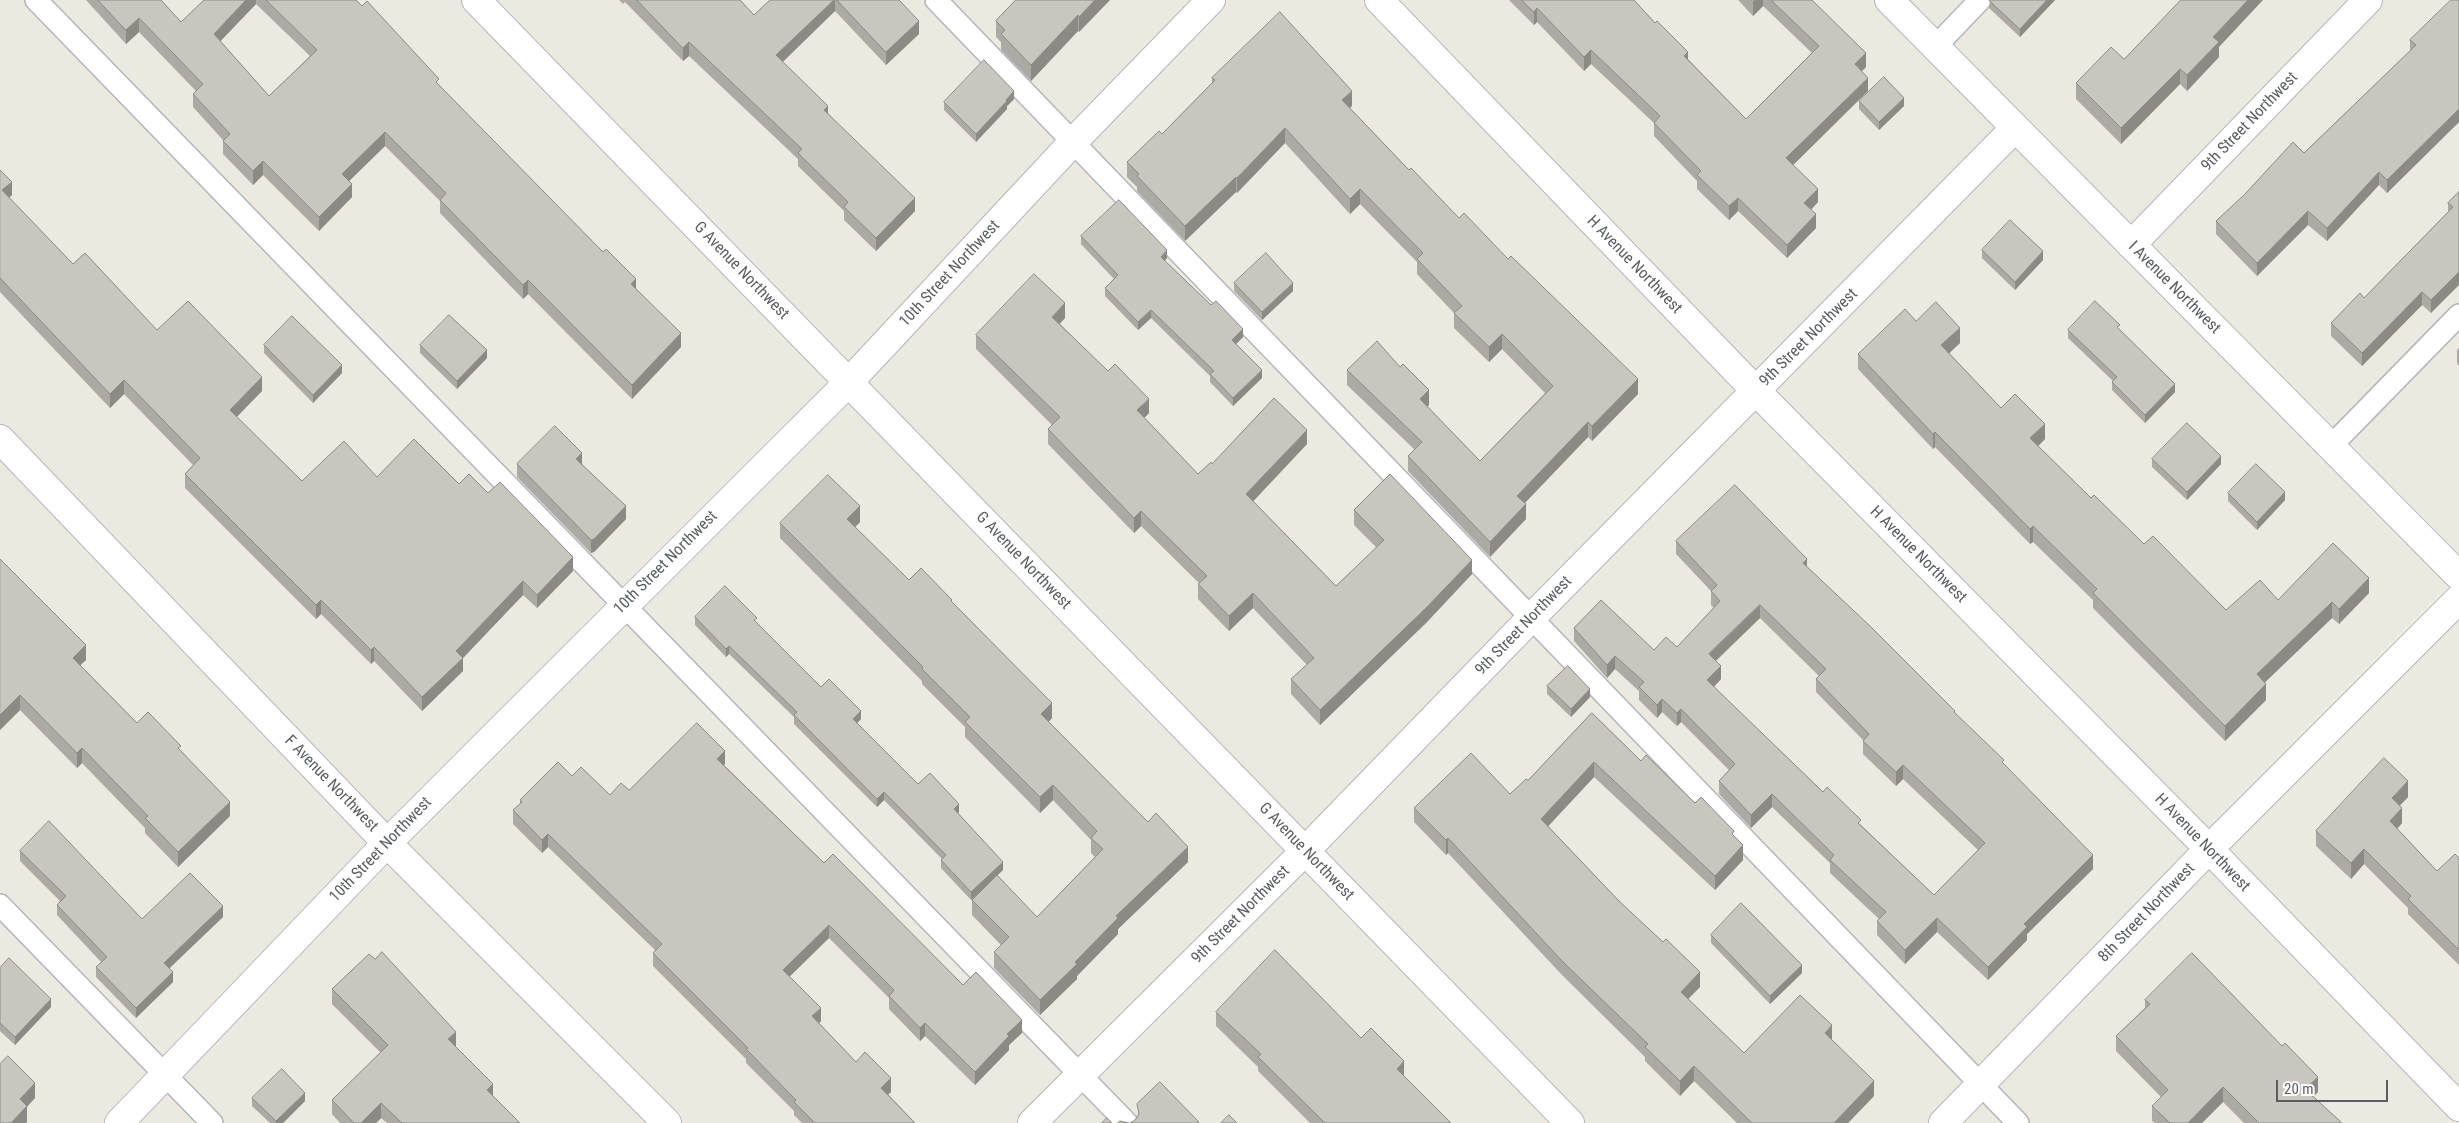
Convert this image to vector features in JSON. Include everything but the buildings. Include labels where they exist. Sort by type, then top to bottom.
[{"type":"street","name":"G Avenue Northwest","points":[[476,0],[1570,1123]]},
{"type":"street","name":"10th Street Northwest","points":[[119,1123],[388,843],[849,382],[1073,142],[1211,0]]},
{"type":"street","name":"H Avenue Northwest","points":[[1379,0],[1756,391],[2209,849],[2459,1107]]},
{"type":"street","name":"I Avenue Northwest","points":[[1889,0],[2459,576]]},
{"type":"street","name":"9th Street Northwest","points":[[2131,245],[2368,0]]},
{"type":"street","name":"9th Street Northwest","points":[[1032,1123],[1305,851],[1531,618],[2015,128]]},
{"type":"street","name":"F Avenue Northwest","points":[[0,439],[388,843],[667,1123]]},
{"type":"street","name":"8th Street Northwest","points":[[1943,1123],[2209,849],[2459,599]]},
{"type":"lane","points":[[36,0],[1127,1123]]},
{"type":"lane","points":[[936,0],[2018,1123]]},
{"type":"lane","points":[[1935,47],[1980,0]]},
{"type":"lane","points":[[2330,447],[2459,314]]},
{"type":"lane","points":[[0,906],[212,1123]]}]
